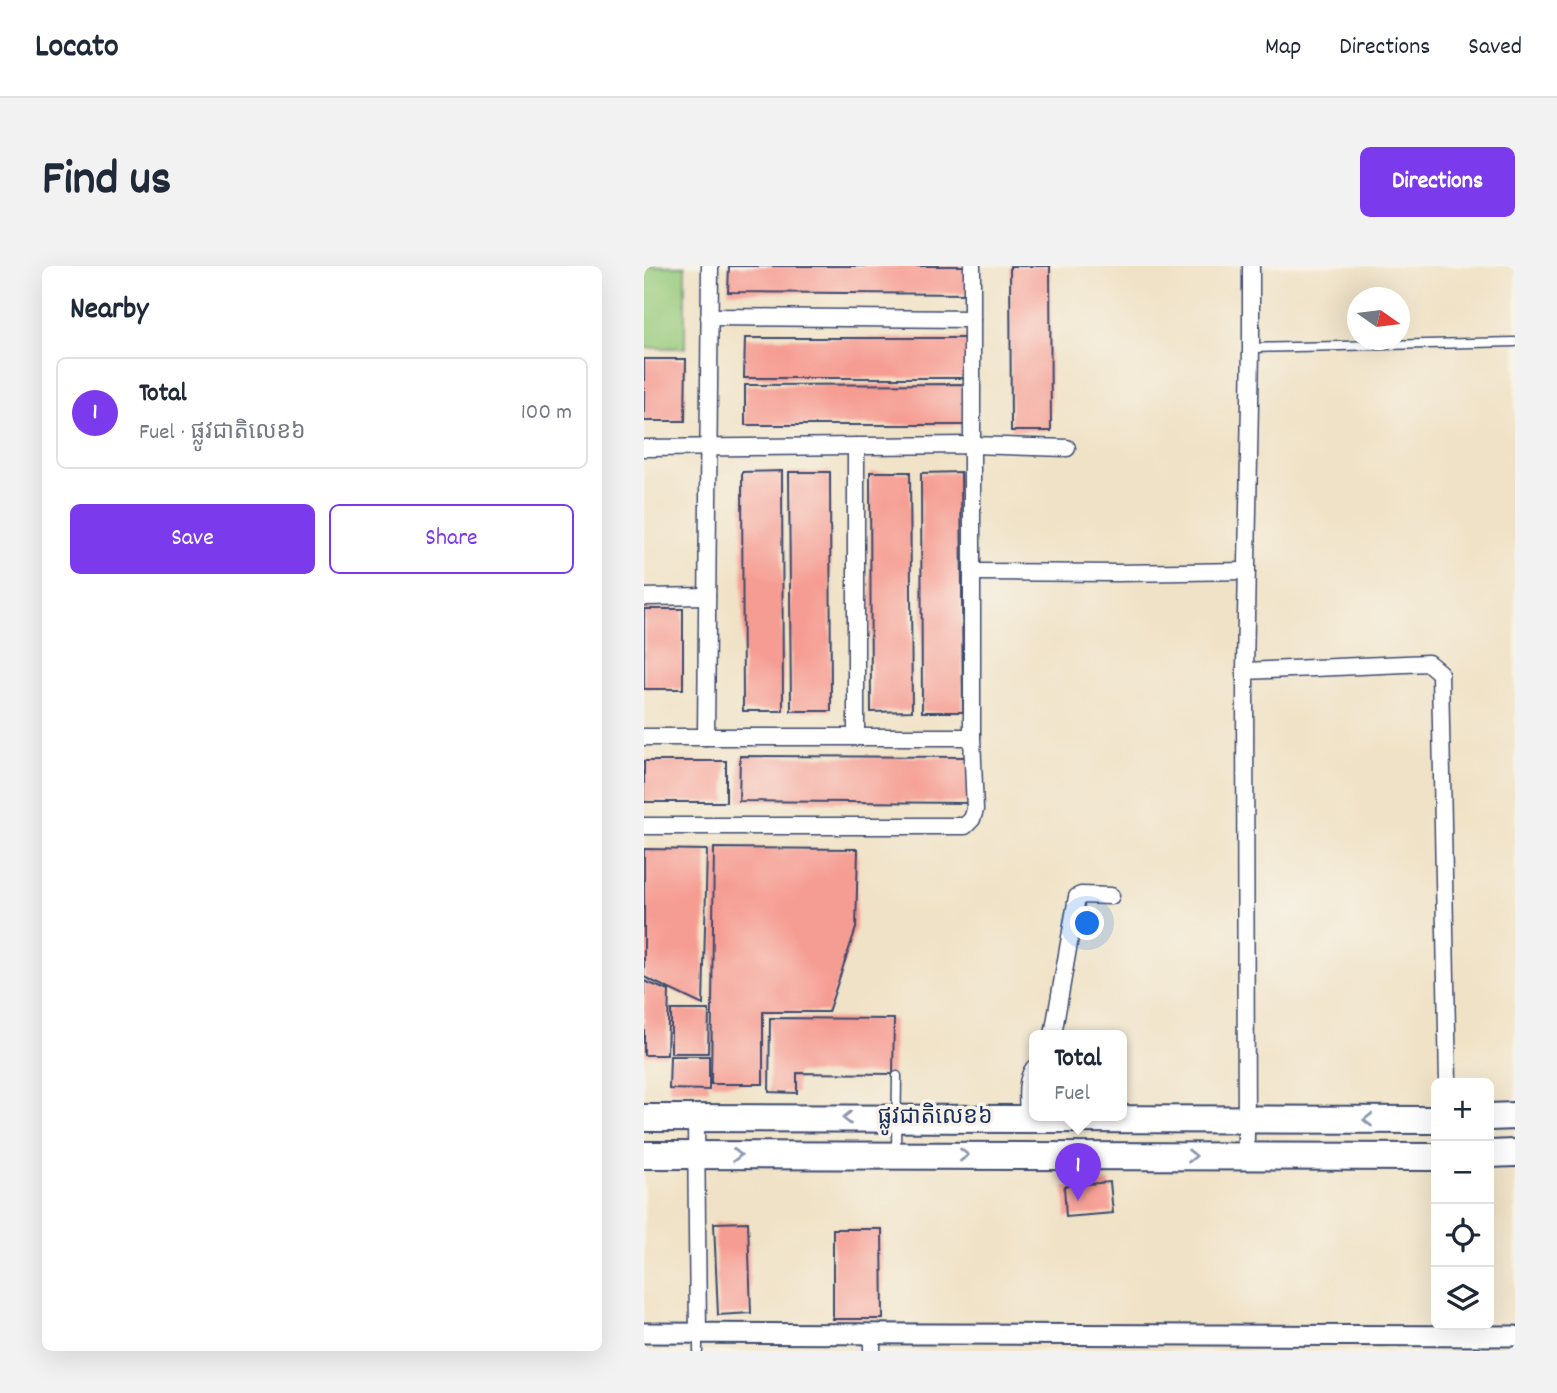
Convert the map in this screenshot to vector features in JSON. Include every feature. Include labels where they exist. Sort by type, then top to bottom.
[{"type":"highway","points":[[1494,1117],[1515,1116]]},
{"type":"highway","name":"ផ្លូវជាតិលេខ៦","points":[[644,1118],[1028,1119]]},
{"type":"highway","name":"ផ្លូវជាតិលេខ៦","points":[[1127,1119],[1431,1120]]},
{"type":"highway","points":[[1494,1154],[1515,1153]]},
{"type":"highway","name":"ផ្លូវជាតិលេខ៦","points":[[644,1155],[1431,1157]]},
{"type":"street","points":[[706,737],[710,266]]},
{"type":"street","points":[[644,826],[965,826],[972,819],[975,810],[972,737],[972,266]]},
{"type":"street","points":[[1246,1156],[1245,670],[1251,266]]},
{"type":"street","points":[[709,317],[972,319]]},
{"type":"street","points":[[856,446],[856,737]]},
{"type":"street","points":[[644,447],[1067,448]]},
{"type":"street","points":[[972,572],[1247,571]]},
{"type":"street","points":[[644,597],[707,596]]},
{"type":"street","points":[[1245,670],[1429,663],[1440,673],[1448,1078]]},
{"type":"street","points":[[644,737],[972,737]]},
{"type":"street","points":[[1054,1030],[1077,897],[1111,896]]},
{"type":"street","points":[[1028,1119],[1029,1078]]},
{"type":"street","points":[[696,1118],[698,1342]]},
{"type":"street","points":[[644,1333],[698,1342],[1351,1343],[1515,1336]]},
{"type":"lane","points":[[1251,348],[1515,342]]},
{"type":"lane","points":[[896,1155],[897,1076]]},
{"type":"green space","points":[[644,266],[685,266],[685,348],[644,348]]},
{"type":"building","points":[[729,266],[968,266],[968,294],[728,292]]},
{"type":"building","points":[[1010,266],[1050,266],[1051,431],[1011,431]]},
{"type":"building","points":[[745,338],[967,338],[967,378],[744,378]]},
{"type":"building","points":[[644,359],[686,359],[685,421],[644,421]]},
{"type":"building","points":[[968,384],[968,425],[745,425],[745,385]]},
{"type":"building","points":[[782,471],[783,711],[743,711],[742,472]]},
{"type":"building","points":[[789,472],[830,472],[831,711],[791,711]]},
{"type":"building","points":[[870,472],[910,472],[912,711],[871,712]]},
{"type":"building","points":[[961,472],[963,712],[922,712],[921,473]]},
{"type":"building","points":[[644,609],[683,609],[683,689],[644,689]]},
{"type":"building","points":[[740,756],[969,757],[969,803],[739,801]]},
{"type":"building","points":[[644,761],[726,761],[726,802],[644,802]]},
{"type":"building","points":[[714,848],[858,849],[856,928],[828,1012],[763,1012],[763,1084],[711,1084]]},
{"type":"building","points":[[644,849],[707,850],[703,1005],[644,977]]},
{"type":"building","points":[[644,981],[669,991],[667,1055],[644,1055]]},
{"type":"building","points":[[671,1010],[709,1010],[708,1053],[671,1053]]},
{"type":"building","points":[[770,1018],[894,1019],[893,1074],[797,1073],[797,1093],[769,1092]]},
{"type":"building","points":[[670,1056],[709,1056],[709,1090],[669,1089]]},
{"type":"building","points":[[1110,1182],[1113,1213],[1066,1217],[1064,1186]]},
{"type":"building","points":[[748,1222],[751,1313],[718,1315],[714,1223]]},
{"type":"building","points":[[833,1229],[882,1229],[883,1319],[833,1319]]},
{"type":"place","name":"Total","points":[[1078,1201]]}]
